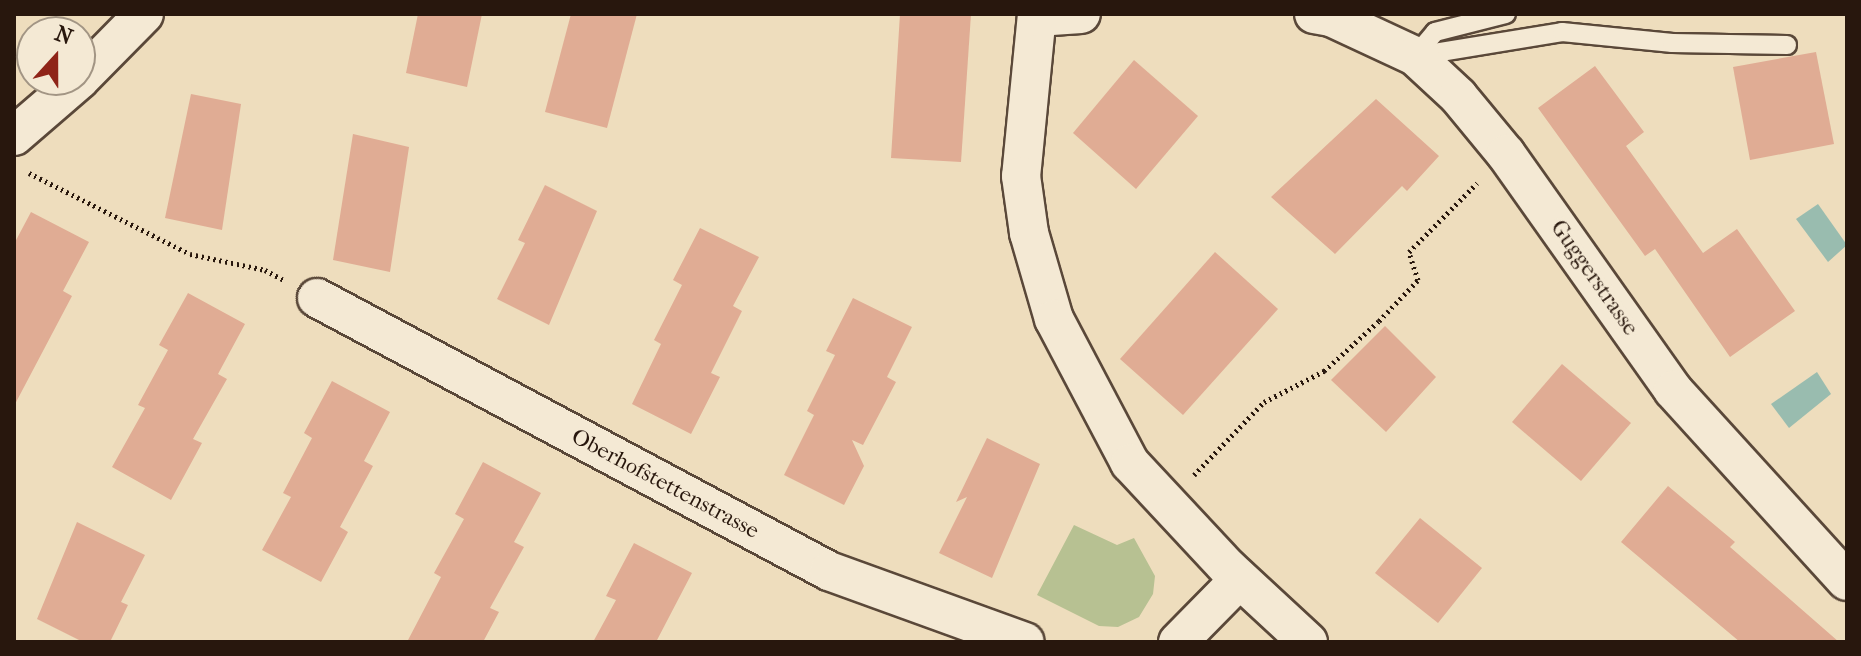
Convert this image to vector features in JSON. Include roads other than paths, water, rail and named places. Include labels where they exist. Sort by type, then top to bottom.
[{"type":"street","points":[[96,64],[144,14]]},
{"type":"street","points":[[1081,14],[1037,15],[1021,176],[1029,233],[1054,319],[1104,424],[1130,463],[1240,579],[1308,642]]},
{"type":"street","name":"Guggerstrasse","points":[[1326,15],[1415,56],[1458,96],[1506,154],[1673,390],[1847,581]]},
{"type":"street","points":[[14,136],[61,96]]},
{"type":"street","name":"Oberhofstettenstrasse","points":[[317,298],[829,571],[1025,642]]},
{"type":"street","points":[[1184,641],[1240,579]]},
{"type":"lane","points":[[1415,56],[1435,32],[1506,14]]},
{"type":"lane","points":[[1415,56],[1562,32],[1672,43],[1787,45]]}]
